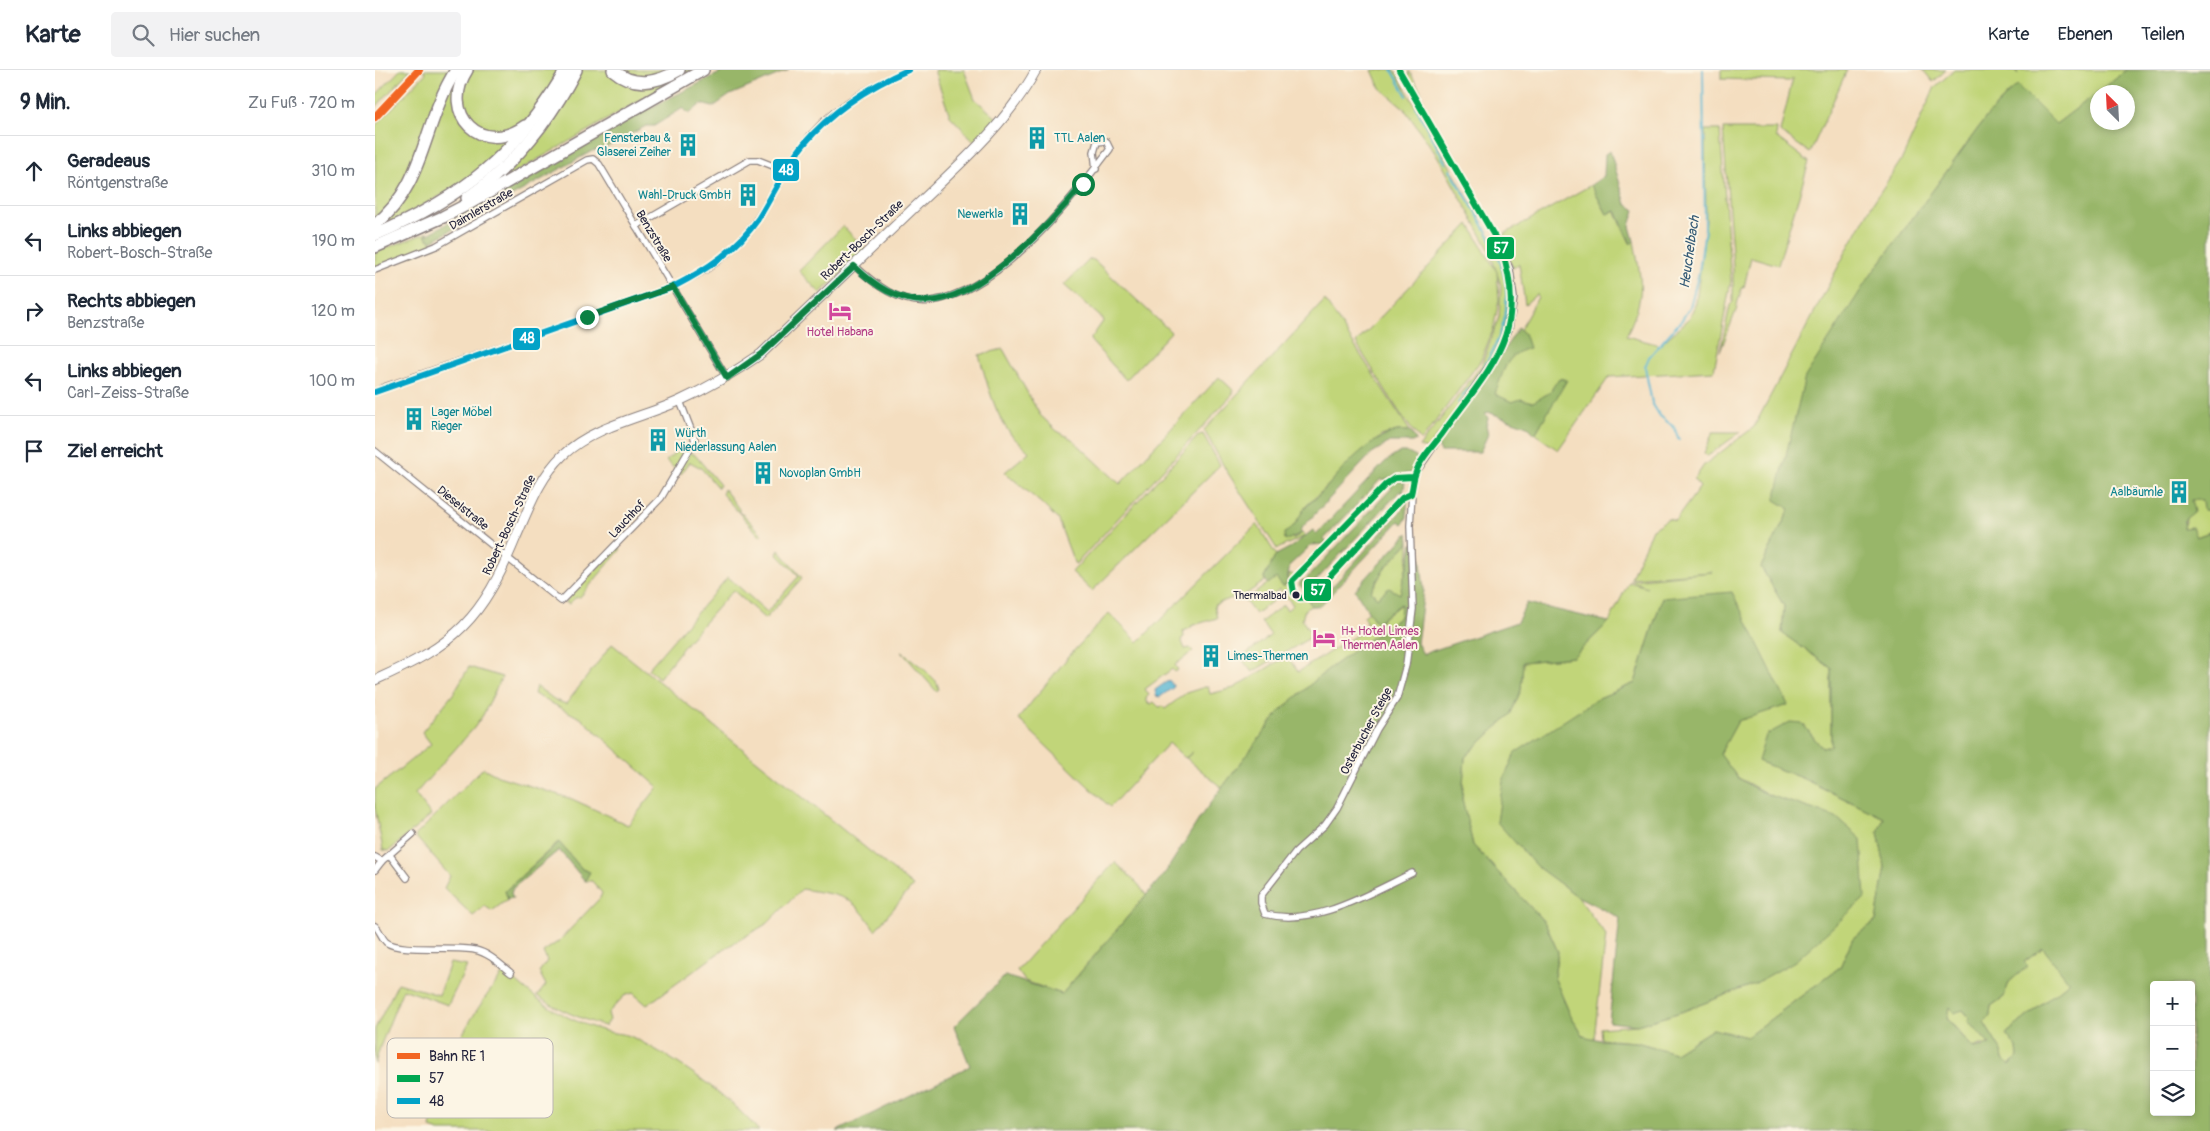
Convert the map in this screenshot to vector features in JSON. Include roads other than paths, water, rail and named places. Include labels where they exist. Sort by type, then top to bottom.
[{"type":"highway","points":[[375,225],[390,212],[409,186],[436,109],[457,70]]},
{"type":"highway","points":[[467,70],[459,84],[457,104],[464,121],[471,129],[491,137],[509,136],[525,127],[539,113]]},
{"type":"highway","points":[[375,235],[438,205],[475,180],[507,152],[539,113],[566,70]]},
{"type":"highway","points":[[428,224],[476,192],[504,167],[545,121],[576,70]]},
{"type":"highway","points":[[613,70],[621,77],[639,82],[651,82],[679,70]]},
{"type":"highway","points":[[375,247],[428,224],[487,194],[707,70]]},
{"type":"street","points":[[375,392],[384,387],[673,287],[702,273],[727,254],[749,232],[803,146],[850,101],[871,87],[908,70]]},
{"type":"street","name":"Robert-Bosch-Straße","points":[[375,680],[413,663],[445,644],[470,621],[495,584],[535,492],[548,471],[563,455],[587,438],[680,401],[727,378],[761,354],[854,266],[992,130],[1013,105],[1036,70]]},
{"type":"street","name":"Osterbucher Steige","points":[[1399,70],[1500,246],[1510,269],[1512,313],[1503,347],[1413,477],[1410,526],[1413,608],[1406,665],[1397,698],[1377,729],[1337,808],[1325,825],[1296,851],[1261,896],[1261,903],[1265,914],[1281,918],[1325,911],[1412,873]]},
{"type":"street","name":"Benzstraße","points":[[593,159],[599,164],[727,378]]},
{"type":"street","name":"Daimlerstraße","points":[[375,270],[436,246],[587,160],[593,159]]},
{"type":"street","points":[[636,226],[750,160],[758,160],[786,171]]},
{"type":"street","points":[[854,266],[884,291],[913,300],[930,301],[954,294],[977,284],[1010,259],[1057,217],[1096,168]]},
{"type":"street","name":"Lauchhof","points":[[561,601],[661,498],[695,440],[680,401]]},
{"type":"street","name":"Dieselstraße","points":[[375,451],[561,601]]},
{"type":"street","points":[[375,870],[389,854],[413,834]]},
{"type":"street","points":[[389,854],[407,878]]},
{"type":"street","points":[[375,857],[382,861]]},
{"type":"street","points":[[375,926],[385,941],[398,947],[456,947],[476,950],[491,956],[511,972]]},
{"type":"water","points":[[1169,680],[1174,687],[1160,697],[1156,696],[1155,690]]},
{"type":"waterway","points":[[1392,70],[1407,96]]},
{"type":"waterway","name":"Heuchelbach","points":[[1679,440],[1674,427],[1660,416],[1652,403],[1645,367],[1649,357],[1681,321],[1690,307],[1699,272],[1705,229],[1703,70]]},
{"type":"waterway","points":[[1416,107],[1446,164]]},
{"type":"waterway","points":[[1450,170],[1495,248],[1503,272],[1507,296],[1504,321],[1494,349],[1476,379]]},
{"type":"waterway","points":[[1458,403],[1474,381]]},
{"type":"place","name":"TTL Aalen","points":[[1037,138]]},
{"type":"place","name":"Fensterbau & Glaserei Zeiher","points":[[688,145]]},
{"type":"place","name":"Wahl-Druck GmbH","points":[[748,195]]},
{"type":"place","name":"Newerkla","points":[[1020,214]]},
{"type":"place","name":"Hotel Habana","points":[[840,311]]},
{"type":"place","name":"Lager Möbel Rieger","points":[[414,419]]},
{"type":"place","name":"Würth Niederlassung Aalen","points":[[658,440]]},
{"type":"place","name":"Novoplan GmbH","points":[[763,473]]},
{"type":"place","name":"Aalbäumle","points":[[2179,492]]},
{"type":"place","name":"Thermalbad","points":[[1296,595]]},
{"type":"place","name":"H+ Hotel Limes Thermen Aalen","points":[[1324,638]]},
{"type":"place","name":"Limes-Thermen","points":[[1211,656]]}]
